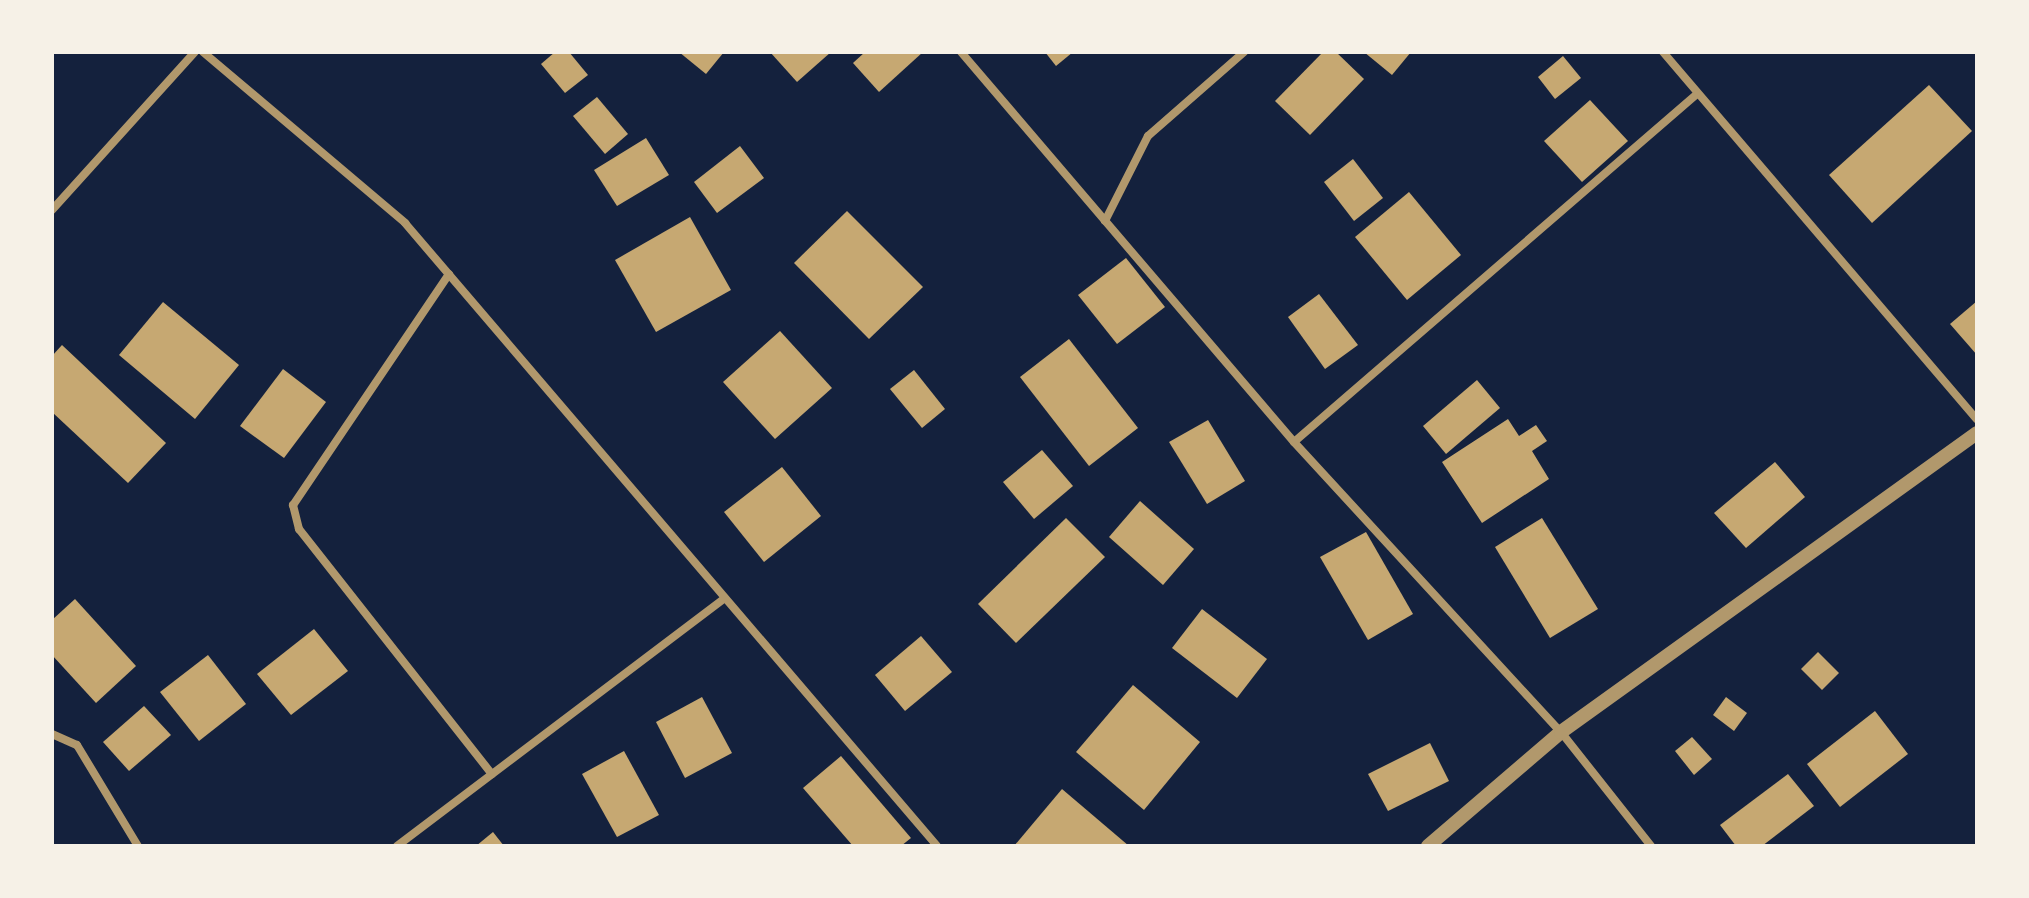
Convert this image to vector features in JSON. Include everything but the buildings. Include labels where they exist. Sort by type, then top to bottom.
[{"type":"street","points":[[52,210],[195,52]]},
{"type":"street","points":[[203,52],[405,223],[937,846]]},
{"type":"street","points":[[961,52],[1294,442],[1561,732],[1651,846]]},
{"type":"street","points":[[1105,221],[1148,136],[1244,52]]},
{"type":"street","points":[[1663,52],[1977,419]]},
{"type":"street","points":[[1294,442],[1697,94]]},
{"type":"street","points":[[449,274],[293,505],[299,529],[492,774]]},
{"type":"street","points":[[1428,846],[1561,732],[1977,433]]},
{"type":"street","points":[[397,846],[725,598]]},
{"type":"street","points":[[52,734],[77,745],[138,846]]}]
